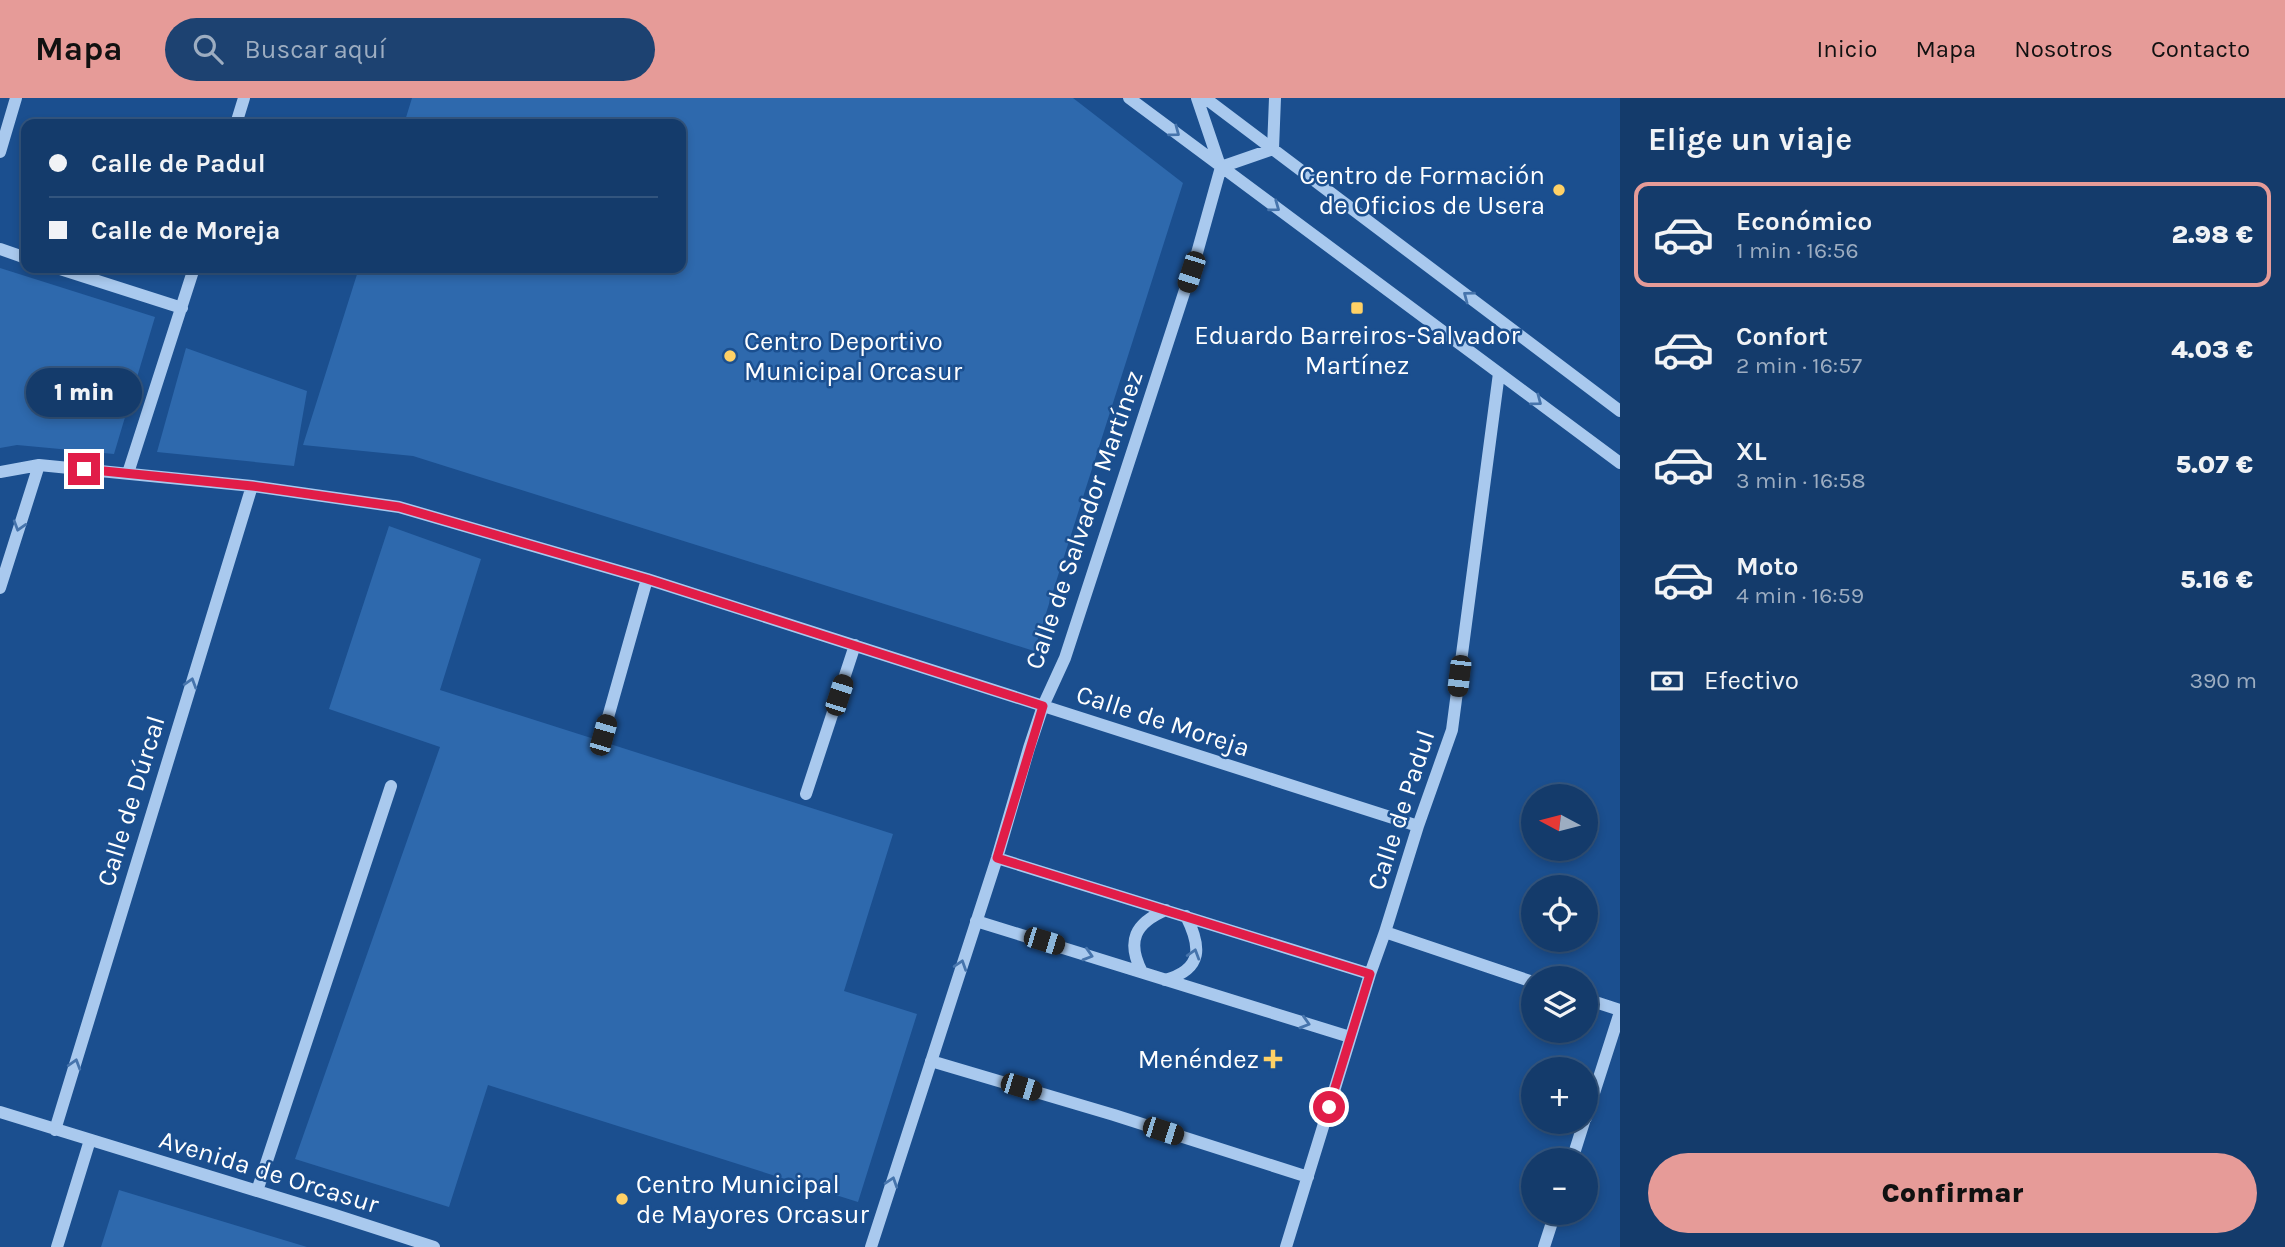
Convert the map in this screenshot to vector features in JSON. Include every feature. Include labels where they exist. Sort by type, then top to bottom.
[{"type":"street","points":[[0,152],[16,98]]},
{"type":"street","points":[[238,119],[244,98]]},
{"type":"street","points":[[1129,98],[1620,463]]},
{"type":"street","points":[[1197,98],[1220,167]]},
{"type":"street","points":[[1205,98],[1620,411]]},
{"type":"street","points":[[1273,149],[1275,98]]},
{"type":"street","points":[[1220,167],[1273,149]]},
{"type":"street","name":"Calle de Salvador Martínez","points":[[871,1247],[997,858],[1043,706],[1065,658],[1197,253],[1220,167]]},
{"type":"street","points":[[0,250],[21,256]]},
{"type":"street","points":[[73,273],[182,308]]},
{"type":"street","points":[[128,473],[192,273]]},
{"type":"street","name":"Calle de Padul","points":[[1286,1247],[1370,974],[1452,730],[1499,373]]},
{"type":"street","points":[[0,588],[39,465]]},
{"type":"street","name":"Calle de Moreja","points":[[0,472],[39,465],[252,486],[399,507],[647,579],[1418,825]]},
{"type":"street","name":"Calle de Dúrcal","points":[[55,1129],[252,486]]},
{"type":"street","points":[[603,735],[647,579]]},
{"type":"street","points":[[806,794],[855,645]]},
{"type":"street","points":[[257,1191],[391,786]]},
{"type":"street","points":[[997,858],[1370,974]]},
{"type":"street","points":[[1142,972],[1135,959],[1135,938],[1145,921],[1166,910]]},
{"type":"street","points":[[1165,980],[1182,973],[1195,958],[1198,947],[1196,937],[1186,916]]},
{"type":"street","points":[[976,921],[1350,1037]]},
{"type":"street","points":[[1385,932],[1521,978]]},
{"type":"street","points":[[1598,1003],[1620,1011],[1598,1080]]},
{"type":"street","points":[[931,1061],[1114,1115],[1308,1177]]},
{"type":"street","name":"Avenida de Orcasur","points":[[0,1112],[257,1191],[396,1241],[434,1247]]},
{"type":"street","points":[[57,1247],[90,1140]]},
{"type":"street","points":[[1544,1247],[1551,1225]]},
{"type":"shaded area","name":"Centro Deportivo Municipal Orcasur","points":[[412,98],[1073,98],[1183,183],[1034,651],[413,456],[303,445],[357,273],[686,273],[686,119],[406,119]]},
{"type":"shaded area","points":[[0,268],[155,317],[114,454],[17,445],[0,448]]},
{"type":"shaded area","points":[[186,348],[307,391],[294,466],[157,452]]},
{"type":"shaded area","points":[[389,526],[481,559],[440,690],[893,834],[844,991],[917,1014],[858,1202],[488,1085],[449,1207],[295,1159],[440,747],[329,709]]},
{"type":"shaded area","points":[[119,1190],[307,1247],[101,1247]]},
{"type":"place","name":"Centro de Formación de Oficios de Usera","points":[[1559,190]]},
{"type":"place","name":"Eduardo Barreiros-Salvador Martínez","points":[[1357,308]]},
{"type":"place","name":"Centro Deportivo Municipal Orcasur","points":[[730,356]]},
{"type":"place","name":"Menéndez","points":[[1273,1059]]},
{"type":"place","name":"Centro Municipal de Mayores Orcasur","points":[[622,1199]]},
{"type":"route","points":[[84,469],[252,486],[399,507],[647,579],[1043,706],[1028,748],[997,858],[1370,974],[1329,1107]]}]
